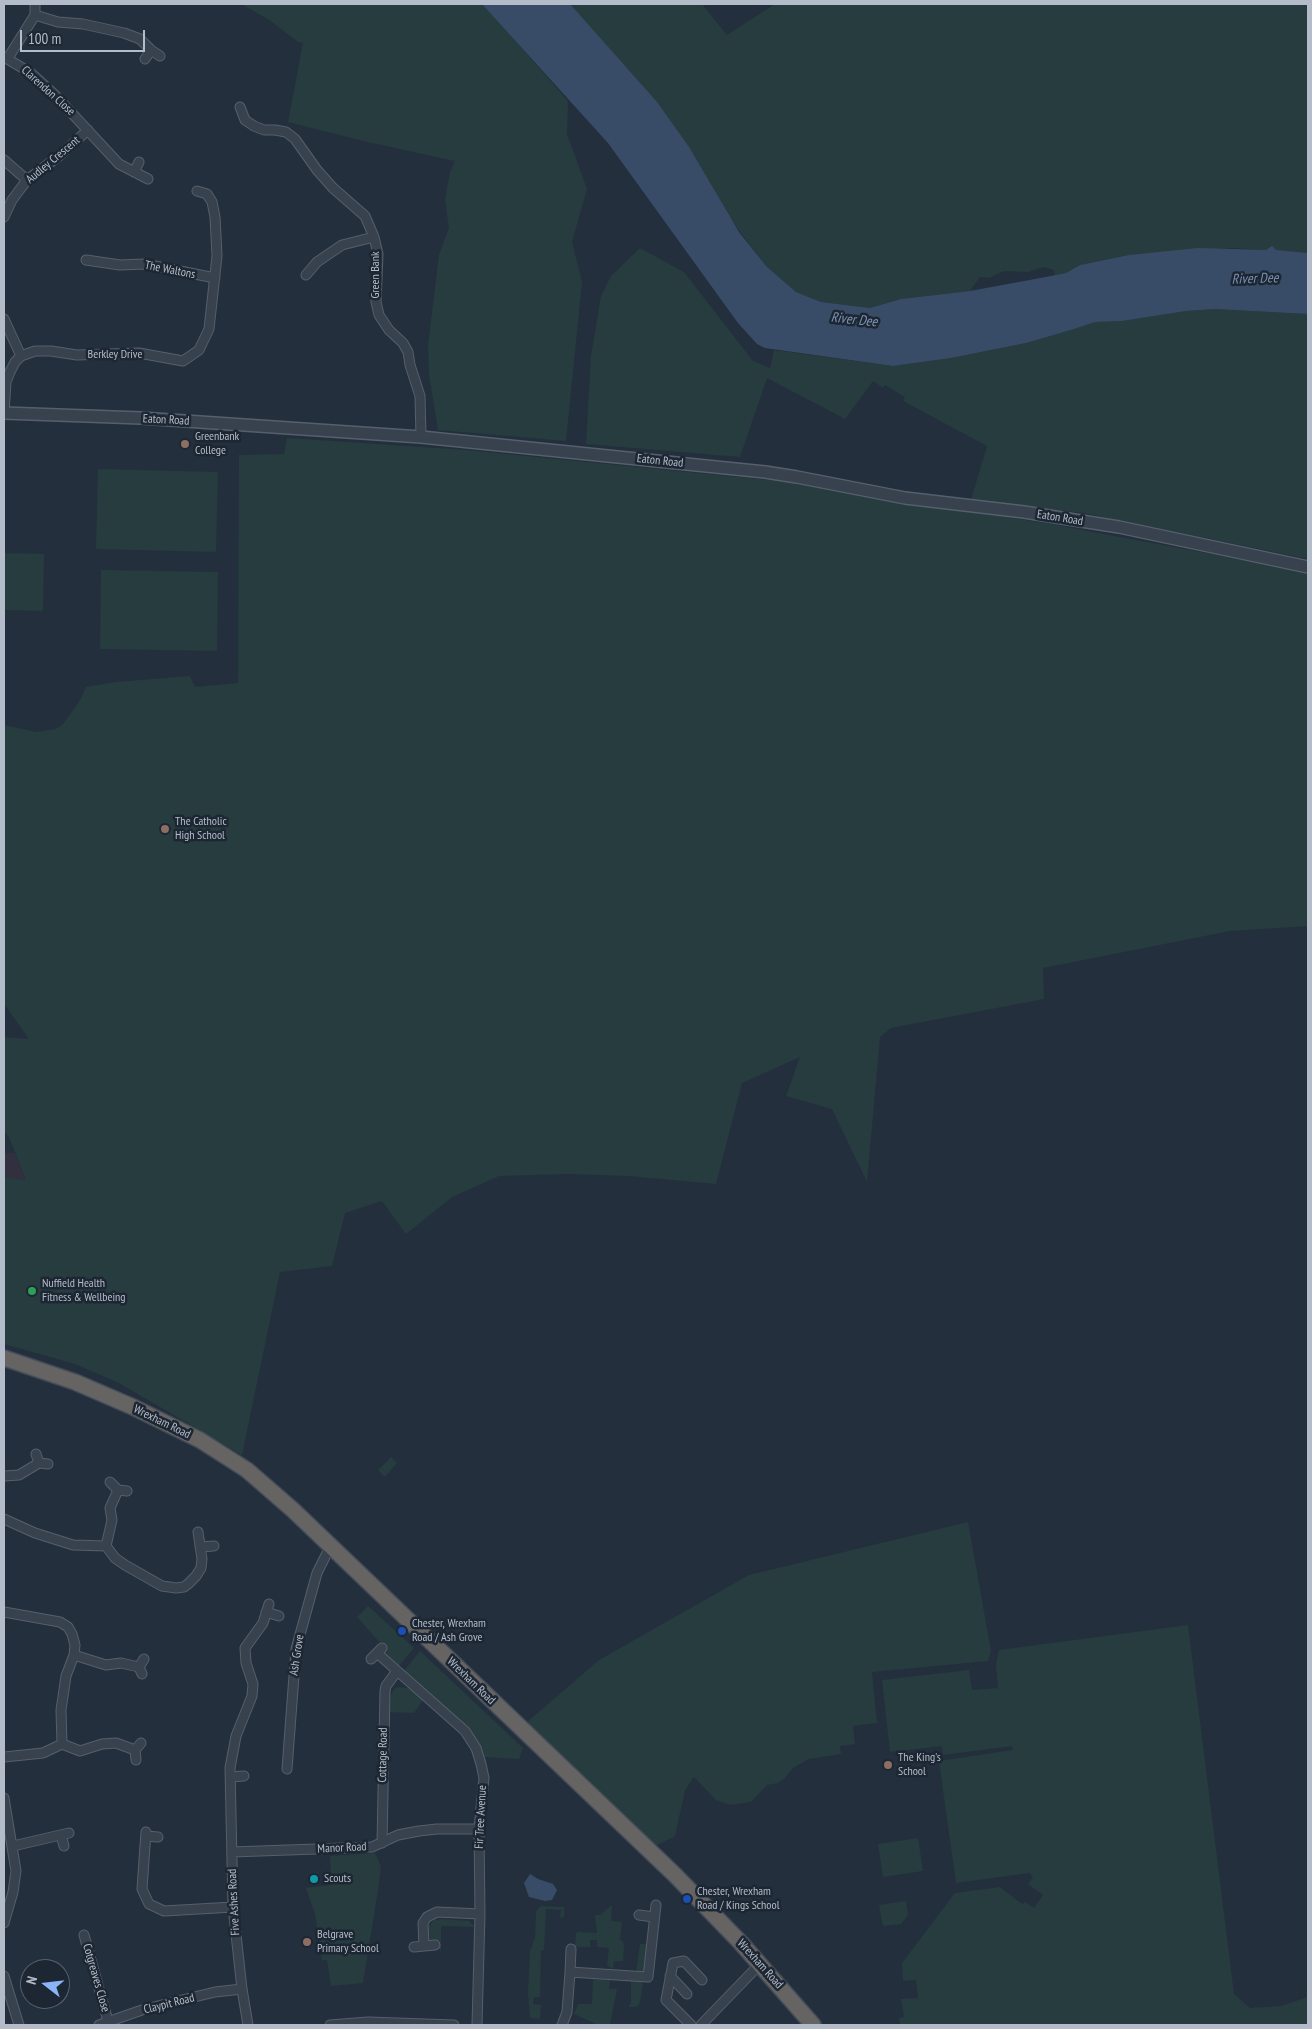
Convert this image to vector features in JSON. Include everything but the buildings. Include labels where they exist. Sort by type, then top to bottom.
[{"type":"highway","name":"Wrexham Road","points":[[4,1358],[75,1382],[133,1407],[200,1440],[247,1470],[293,1510],[675,1875],[760,1964],[813,2025]]},
{"type":"street","points":[[6,57],[36,15],[36,4]]},
{"type":"street","points":[[36,15],[58,22],[83,24],[124,32],[140,39],[160,56]]},
{"type":"street","points":[[145,59],[151,50]]},
{"type":"street","name":"Clarendon Close","points":[[6,57],[31,73],[88,130]]},
{"type":"street","name":"Green Bank","points":[[240,107],[245,120],[254,126],[264,130],[286,132],[295,139],[317,170],[333,188],[365,216],[374,237],[378,254],[376,302],[378,315],[389,330],[403,343],[408,352],[420,396],[421,437]]},
{"type":"street","points":[[88,130],[119,164],[148,179]]},
{"type":"street","name":"Audley Crescent","points":[[4,217],[12,200],[27,180],[59,156],[88,130]]},
{"type":"street","points":[[4,160],[27,180]]},
{"type":"street","points":[[134,172],[139,162]]},
{"type":"street","points":[[197,191],[208,195],[216,190]]},
{"type":"street","name":"Berkley Drive","points":[[22,356],[34,351],[51,351],[77,355],[129,353],[183,361],[199,350],[209,329],[217,256],[215,217],[212,202],[208,195]]},
{"type":"street","points":[[306,275],[318,262],[342,245],[374,237]]},
{"type":"street","name":"The Waltons","points":[[86,260],[97,258],[120,265],[145,264],[215,278]]},
{"type":"street","points":[[4,319],[22,356],[15,362],[6,382],[4,413]]},
{"type":"street","name":"Eaton Road","points":[[4,413],[141,418],[421,437],[797,477],[905,498],[1024,512],[1119,528],[1308,568]]},
{"type":"street","points":[[4,1476],[19,1475],[44,1464],[36,1454]]},
{"type":"street","points":[[110,1482],[123,1491],[110,1508],[112,1520],[106,1546],[115,1558],[125,1565],[162,1586],[184,1587],[196,1576],[201,1568],[201,1547],[198,1532]]},
{"type":"street","points":[[4,1519],[73,1545],[106,1546]]},
{"type":"street","points":[[201,1547],[214,1546]]},
{"type":"street","name":"Ash Grove","points":[[287,1769],[296,1649],[317,1573],[330,1546]]},
{"type":"street","name":"Five Ashes Road","points":[[248,2025],[233,1907],[230,1768],[236,1736],[252,1696],[253,1684],[246,1664],[244,1648],[263,1623],[268,1608],[279,1616]]},
{"type":"street","points":[[4,1612],[60,1622],[68,1627],[72,1634],[75,1644],[74,1654],[63,1691],[61,1710],[62,1744]]},
{"type":"street","name":"Fir Tree Avenue","points":[[377,1653],[465,1731],[476,1748],[484,1778],[479,1829],[480,1914],[477,2025]]},
{"type":"street","points":[[74,1654],[106,1665],[121,1663],[141,1671],[144,1659]]},
{"type":"street","name":"Cottage Road","points":[[382,1843],[385,1691],[386,1686],[397,1671]]},
{"type":"street","points":[[4,1757],[44,1752],[62,1744],[80,1751],[102,1744],[116,1743],[138,1751]]},
{"type":"street","points":[[231,1777],[244,1776]]},
{"type":"street","points":[[4,1798],[16,1871],[14,1892],[4,1923]]},
{"type":"street","name":"Manor Road","points":[[232,1852],[372,1847],[398,1835],[418,1831],[479,1829]]},
{"type":"street","points":[[13,1846],[65,1834],[64,1846]]},
{"type":"street","points":[[158,1837],[146,1834],[142,1889],[150,1904],[164,1911],[233,1907]]},
{"type":"street","points":[[647,1987],[656,1905]]},
{"type":"street","points":[[424,1946],[423,1923],[427,1917],[437,1912],[480,1914]]},
{"type":"street","points":[[639,1915],[654,1917]]},
{"type":"street","name":"Cotgreaves Close","points":[[84,1935],[108,2021]]},
{"type":"street","points":[[414,1946],[435,1945]]},
{"type":"street","points":[[562,2025],[567,2012],[571,1949]]},
{"type":"street","points":[[691,2025],[666,2000],[673,1963],[684,1961],[702,1980]]},
{"type":"street","points":[[701,2025],[760,1964]]},
{"type":"street","points":[[570,1972],[648,1977]]},
{"type":"street","points":[[4,1976],[19,2025]]},
{"type":"street","points":[[670,1976],[687,1994]]},
{"type":"street","name":"Claypit Road","points":[[99,2025],[187,1999],[215,1992],[242,1989]]},
{"type":"street","points":[[330,2025],[368,2022],[454,2025]]},
{"type":"shaded area","points":[[4,1153],[15,1153],[26,1180],[4,1177]]},
{"type":"green space","points":[[241,4],[483,4],[568,101],[567,134],[587,189],[572,242],[582,282],[566,441],[438,430],[429,374],[428,345],[439,255],[449,228],[445,200],[450,172],[455,161],[288,122],[303,43],[298,42],[268,19]]},
{"type":"green space","points":[[570,4],[702,4],[727,35],[775,4],[1308,4],[1308,253],[1233,248],[1129,255],[1080,265],[1066,273],[1055,276],[1054,270],[1044,267],[1028,272],[1004,271],[989,278],[980,277],[970,291],[901,299],[870,308],[821,302],[796,292],[765,265]]},
{"type":"green space","points":[[640,248],[684,272],[753,361],[770,368],[774,350],[893,366],[951,358],[1026,343],[1095,322],[1122,321],[1186,311],[1215,309],[1308,314],[1308,559],[1084,513],[971,500],[987,446],[903,401],[905,397],[885,385],[883,388],[873,381],[845,419],[767,378],[740,457],[586,444],[591,356],[601,296],[611,276]]},
{"type":"green space","points":[[287,438],[466,450],[799,483],[916,506],[994,515],[1056,525],[1308,572],[1308,926],[1230,931],[1043,968],[1044,999],[891,1028],[880,1037],[867,1182],[832,1109],[786,1096],[800,1057],[742,1083],[716,1184],[629,1176],[569,1174],[499,1176],[452,1197],[406,1234],[382,1201],[345,1213],[332,1266],[280,1272],[242,1455],[119,1383],[75,1364],[4,1344],[4,1177],[26,1180],[9,1137],[4,1131],[4,1037],[29,1039],[4,1004],[4,725],[36,732],[56,729],[63,724],[79,702],[86,687],[116,682],[190,676],[195,687],[238,683],[239,455],[284,454]]},
{"type":"green space","points":[[98,469],[218,472],[216,552],[96,549]]},
{"type":"green space","points":[[4,553],[44,554],[43,611],[4,610]]},
{"type":"green space","points":[[101,570],[218,572],[217,651],[100,649]]},
{"type":"green space","points":[[391,1457],[397,1463],[385,1477],[378,1470]]},
{"type":"green space","points":[[968,1522],[991,1651],[988,1661],[872,1672],[877,1723],[853,1726],[855,1744],[840,1746],[841,1754],[809,1759],[793,1768],[778,1783],[767,1785],[751,1802],[730,1805],[716,1800],[694,1777],[685,1790],[675,1836],[655,1846],[526,1723],[599,1660],[749,1575]]},
{"type":"green space","points":[[368,1606],[414,1648],[398,1667],[385,1656],[387,1651],[357,1617]]},
{"type":"green space","points":[[1188,1625],[1234,1994],[1250,2008],[1281,2006],[1308,1997],[1308,2025],[900,2025],[899,2018],[904,2017],[901,1999],[918,1998],[916,1980],[903,1981],[902,1963],[955,1893],[1000,1887],[1022,1904],[1025,1902],[1034,1908],[1043,1895],[1028,1884],[1033,1878],[1030,1873],[956,1883],[939,1761],[1013,1750],[1012,1746],[943,1755],[942,1746],[890,1752],[882,1680],[969,1670],[972,1690],[998,1688],[996,1665],[999,1650]]},
{"type":"green space","points":[[420,1651],[523,1748],[519,1759],[484,1757],[477,1744],[403,1672]]},
{"type":"green space","points":[[398,1687],[408,1688],[423,1700],[414,1713],[389,1712],[391,1695],[394,1689]]},
{"type":"green space","points":[[918,1838],[923,1871],[883,1877],[878,1844]]},
{"type":"green space","points":[[375,1853],[381,1866],[363,1983],[331,1986],[327,1960],[322,1960],[315,1914],[306,1888],[331,1885],[330,1856]]},
{"type":"green space","points":[[906,1901],[908,1915],[901,1924],[883,1926],[879,1905]]},
{"type":"green space","points":[[612,1905],[611,1921],[622,1922],[620,1940],[623,1941],[624,1949],[623,1961],[614,1961],[613,1969],[607,1965],[609,1948],[597,1947],[597,1940],[590,1940],[590,1947],[575,1947],[576,1934],[578,1932],[597,1933],[595,1915],[600,1915]]},
{"type":"green space","points":[[541,1906],[564,1907],[564,1917],[560,1918],[561,1910],[546,1909],[544,1950],[541,1950],[540,1997],[534,1997],[533,2004],[541,2005],[540,2018],[537,2019],[530,2018],[528,1993],[530,1952],[535,1937],[536,1911]]},
{"type":"green space","points":[[434,1920],[469,1921],[475,1927],[441,1926],[440,1951],[439,1941],[431,1941],[428,1931],[429,1926]]},
{"type":"green space","points":[[640,1944],[647,1944],[648,1947],[645,1969],[641,1973],[636,1973]]},
{"type":"green space","points":[[593,1979],[610,1980],[609,1989],[617,1989],[610,2025],[598,2025],[574,2014],[578,2004],[592,2004]]},
{"type":"green space","points":[[631,1979],[641,1981],[643,1986],[639,2005],[635,2007],[629,2007],[631,2002]]},
{"type":"water","name":"River Dee","points":[[482,4],[570,4],[657,102],[689,147],[739,232],[766,266],[796,292],[821,302],[870,308],[901,299],[970,291],[1066,273],[1080,265],[1129,255],[1198,248],[1266,250],[1272,246],[1276,250],[1308,253],[1308,314],[1215,309],[1186,311],[1122,321],[1095,322],[1026,343],[951,358],[893,366],[765,348],[757,344],[738,323],[608,143]]},
{"type":"water","points":[[530,1874],[553,1884],[557,1890],[552,1900],[545,1901],[529,1897],[524,1883]]},
{"type":"place","name":"Greenbank College","points":[[185,444]]},
{"type":"place","name":"The Catholic High School","points":[[165,829]]},
{"type":"place","name":"Nuffield Health Fitness & Wellbeing","points":[[32,1291]]},
{"type":"place","name":"Chester, Wrexham Road / Ash Grove","points":[[402,1631]]},
{"type":"place","name":"The King's School","points":[[888,1765]]},
{"type":"place","name":"Scouts","points":[[314,1879]]},
{"type":"place","name":"Chester, Wrexham Road / Kings School","points":[[687,1899]]},
{"type":"place","name":"Belgrave Primary School","points":[[307,1942]]}]
